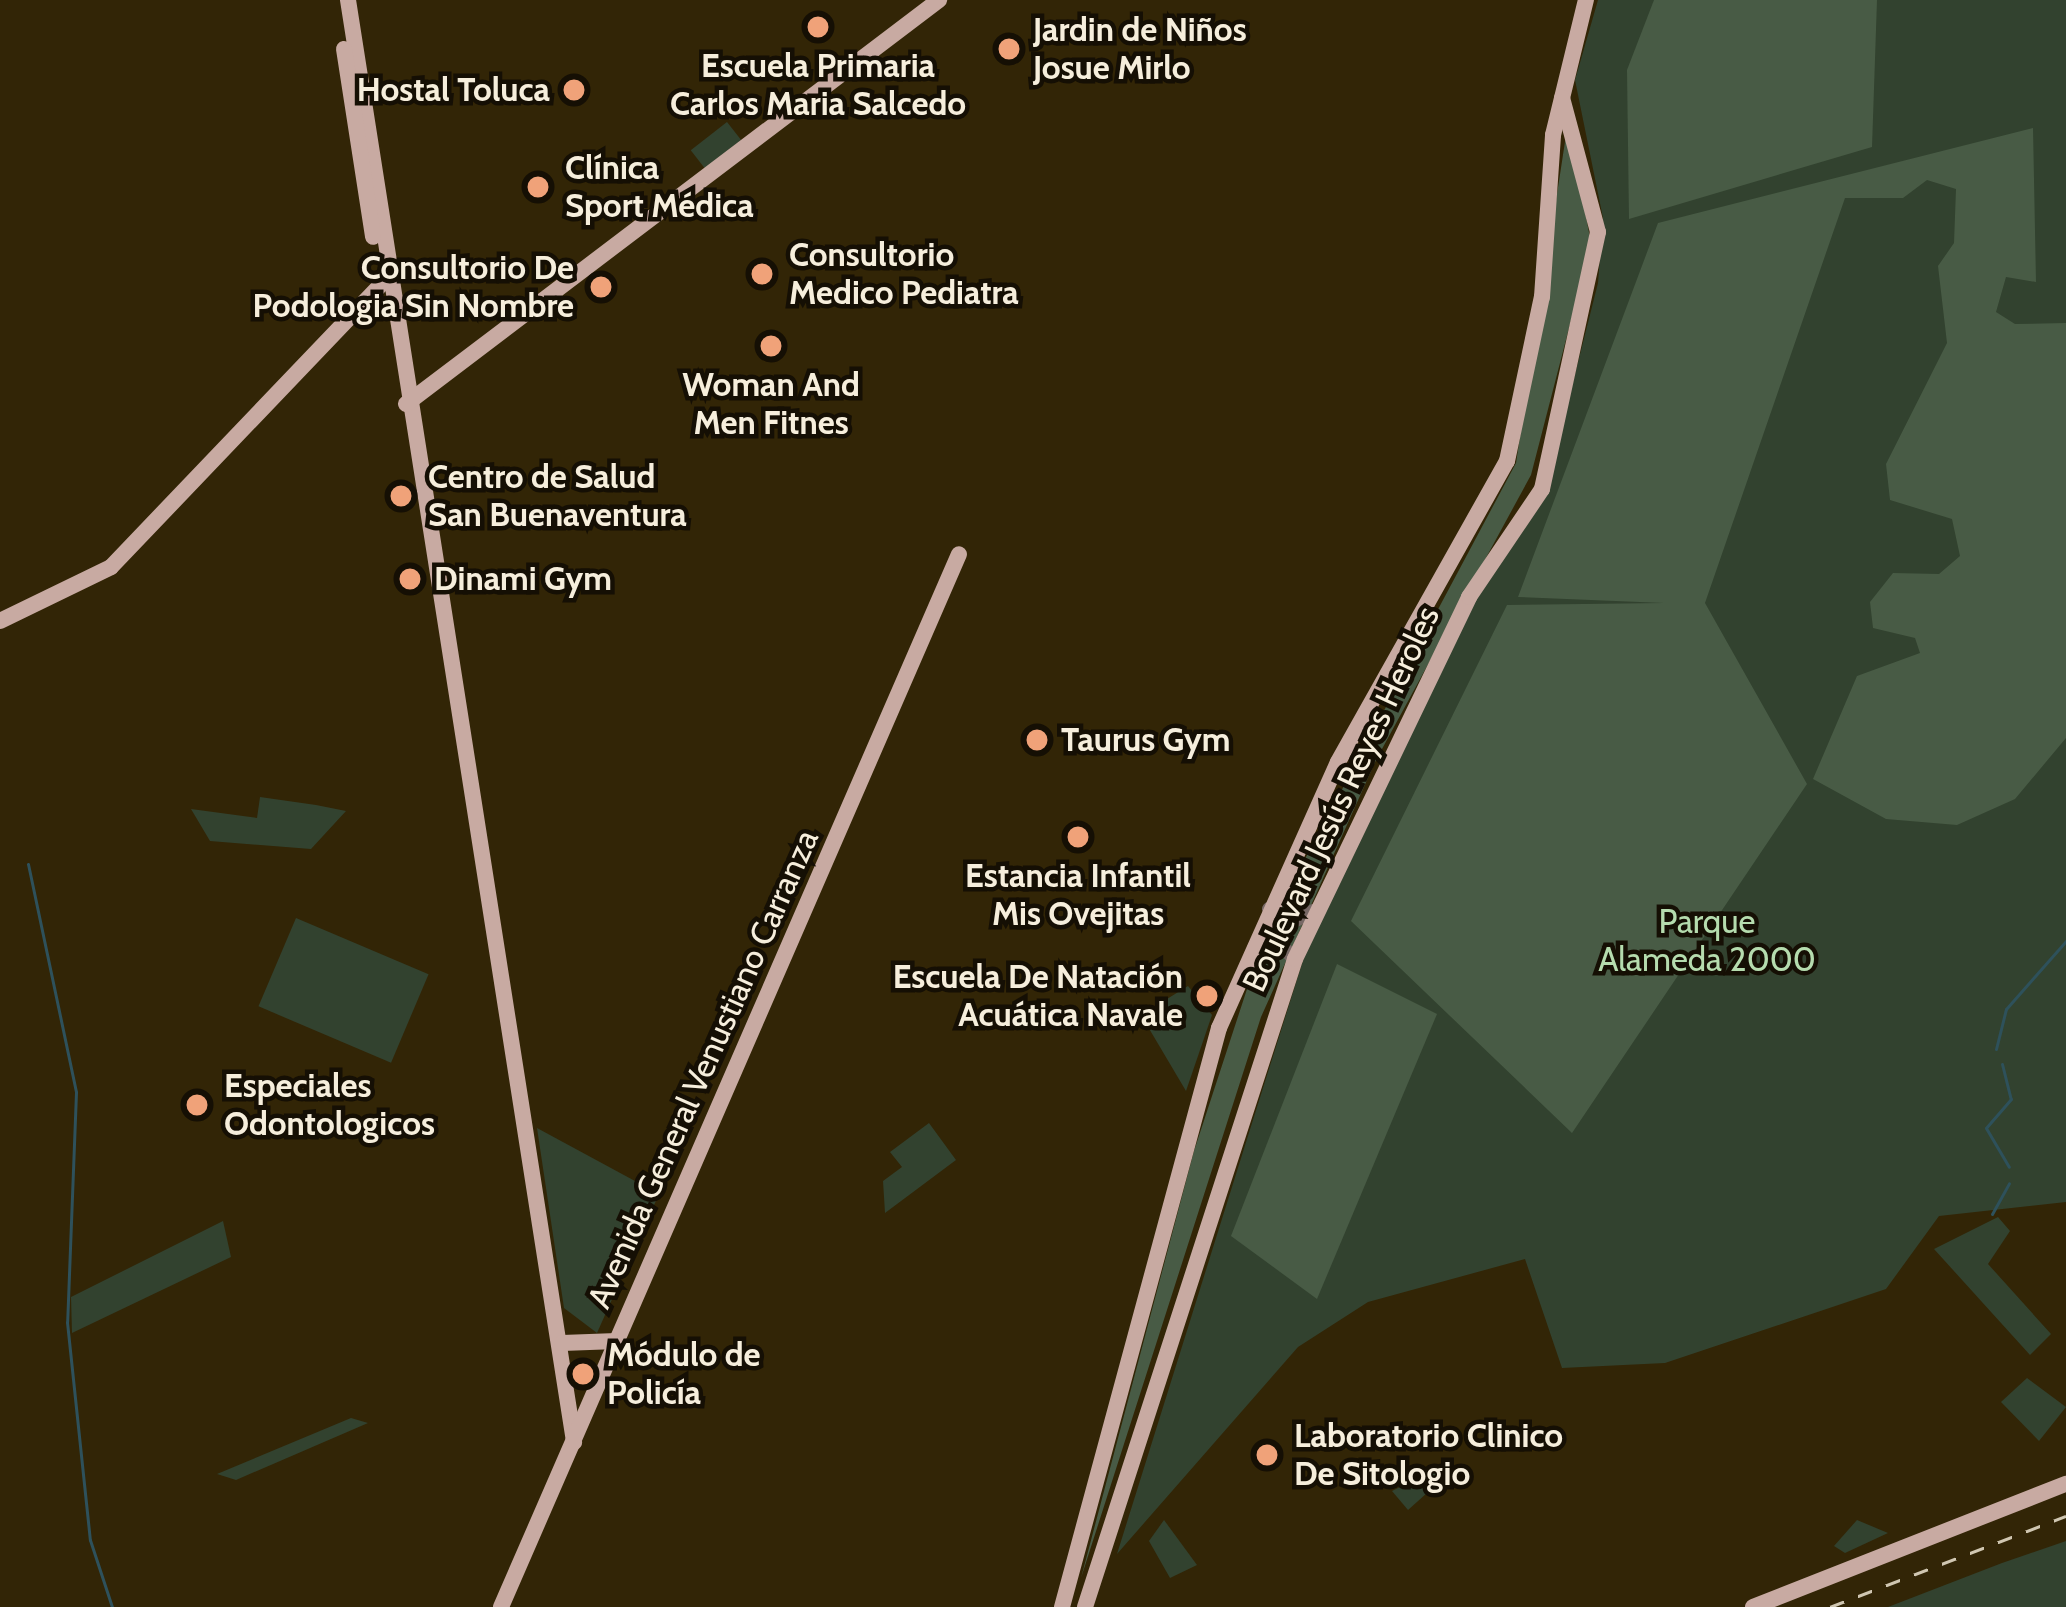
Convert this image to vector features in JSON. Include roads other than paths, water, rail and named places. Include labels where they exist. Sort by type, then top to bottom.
[{"type":"main road","points":[[337,0],[562,1343],[574,1442]]},
{"type":"main road","points":[[348,0],[387,285]]},
{"type":"main road","points":[[406,404],[939,0]]},
{"type":"main road","name":"Boulevard Jesús Reyes Heroles","points":[[1062,1607],[1208,1061],[1269,909],[1366,706],[1507,461],[1542,297],[1562,98],[1586,0]]},
{"type":"main road","name":"Boulevard Jesús Reyes Heroles","points":[[1085,1607],[1314,911],[1469,597],[1541,489],[1598,232],[1562,98]]},
{"type":"main road","points":[[0,621],[111,567],[387,285]]},
{"type":"main road","name":"Avenida General Venustiano Carranza","points":[[501,1607],[959,554]]},
{"type":"main road","points":[[562,1343],[617,1341]]},
{"type":"main road","points":[[1753,1607],[2066,1484]]},
{"type":"street","points":[[1269,909],[1288,925],[1314,911]]},
{"type":"street","points":[[1254,948],[1273,938],[1295,959]]},
{"type":"street","points":[[1083,1532],[1108,1541]]},
{"type":"waterway","points":[[28,864],[76,1092],[67,1322],[90,1540],[112,1607]]},
{"type":"waterway","points":[[1996,1049],[2006,1009],[2066,941]]},
{"type":"waterway","points":[[2002,1064],[2011,1099],[1986,1128],[2009,1167]]},
{"type":"waterway","points":[[1992,1214],[2009,1183]]},
{"type":"railway","points":[[1830,1607],[2066,1516]]},
{"type":"place","name":"Escuela Primaria Carlos Maria Salcedo","points":[[818,27]]},
{"type":"place","name":"Jardin de Niños Josue Mirlo","points":[[1009,49]]},
{"type":"place","name":"Hostal Toluca","points":[[574,90]]},
{"type":"place","name":"Clínica Sport Médica","points":[[538,187]]},
{"type":"place","name":"Consultorio Medico Pediatra","points":[[762,274]]},
{"type":"place","name":"Consultorio De Podologia Sin Nombre","points":[[601,287]]},
{"type":"place","name":"Woman And Men Fitnes","points":[[771,346]]},
{"type":"place","name":"Centro de Salud San Buenaventura","points":[[401,496]]},
{"type":"place","name":"Dinami Gym","points":[[410,579]]},
{"type":"place","name":"Taurus Gym","points":[[1037,740]]},
{"type":"place","name":"Estancia Infantil Mis Ovejitas","points":[[1078,837]]},
{"type":"place","name":"Escuela De Natación Acuática Navale","points":[[1207,996]]},
{"type":"place","name":"Especiales Odontologicos","points":[[197,1105]]},
{"type":"place","name":"Módulo de Policía","points":[[583,1374]]},
{"type":"place","name":"Laboratorio Clinico De Sitologio","points":[[1267,1455]]},
{"type":"park label","name":"Parque Alameda 2000","points":[[1707,941]]}]
